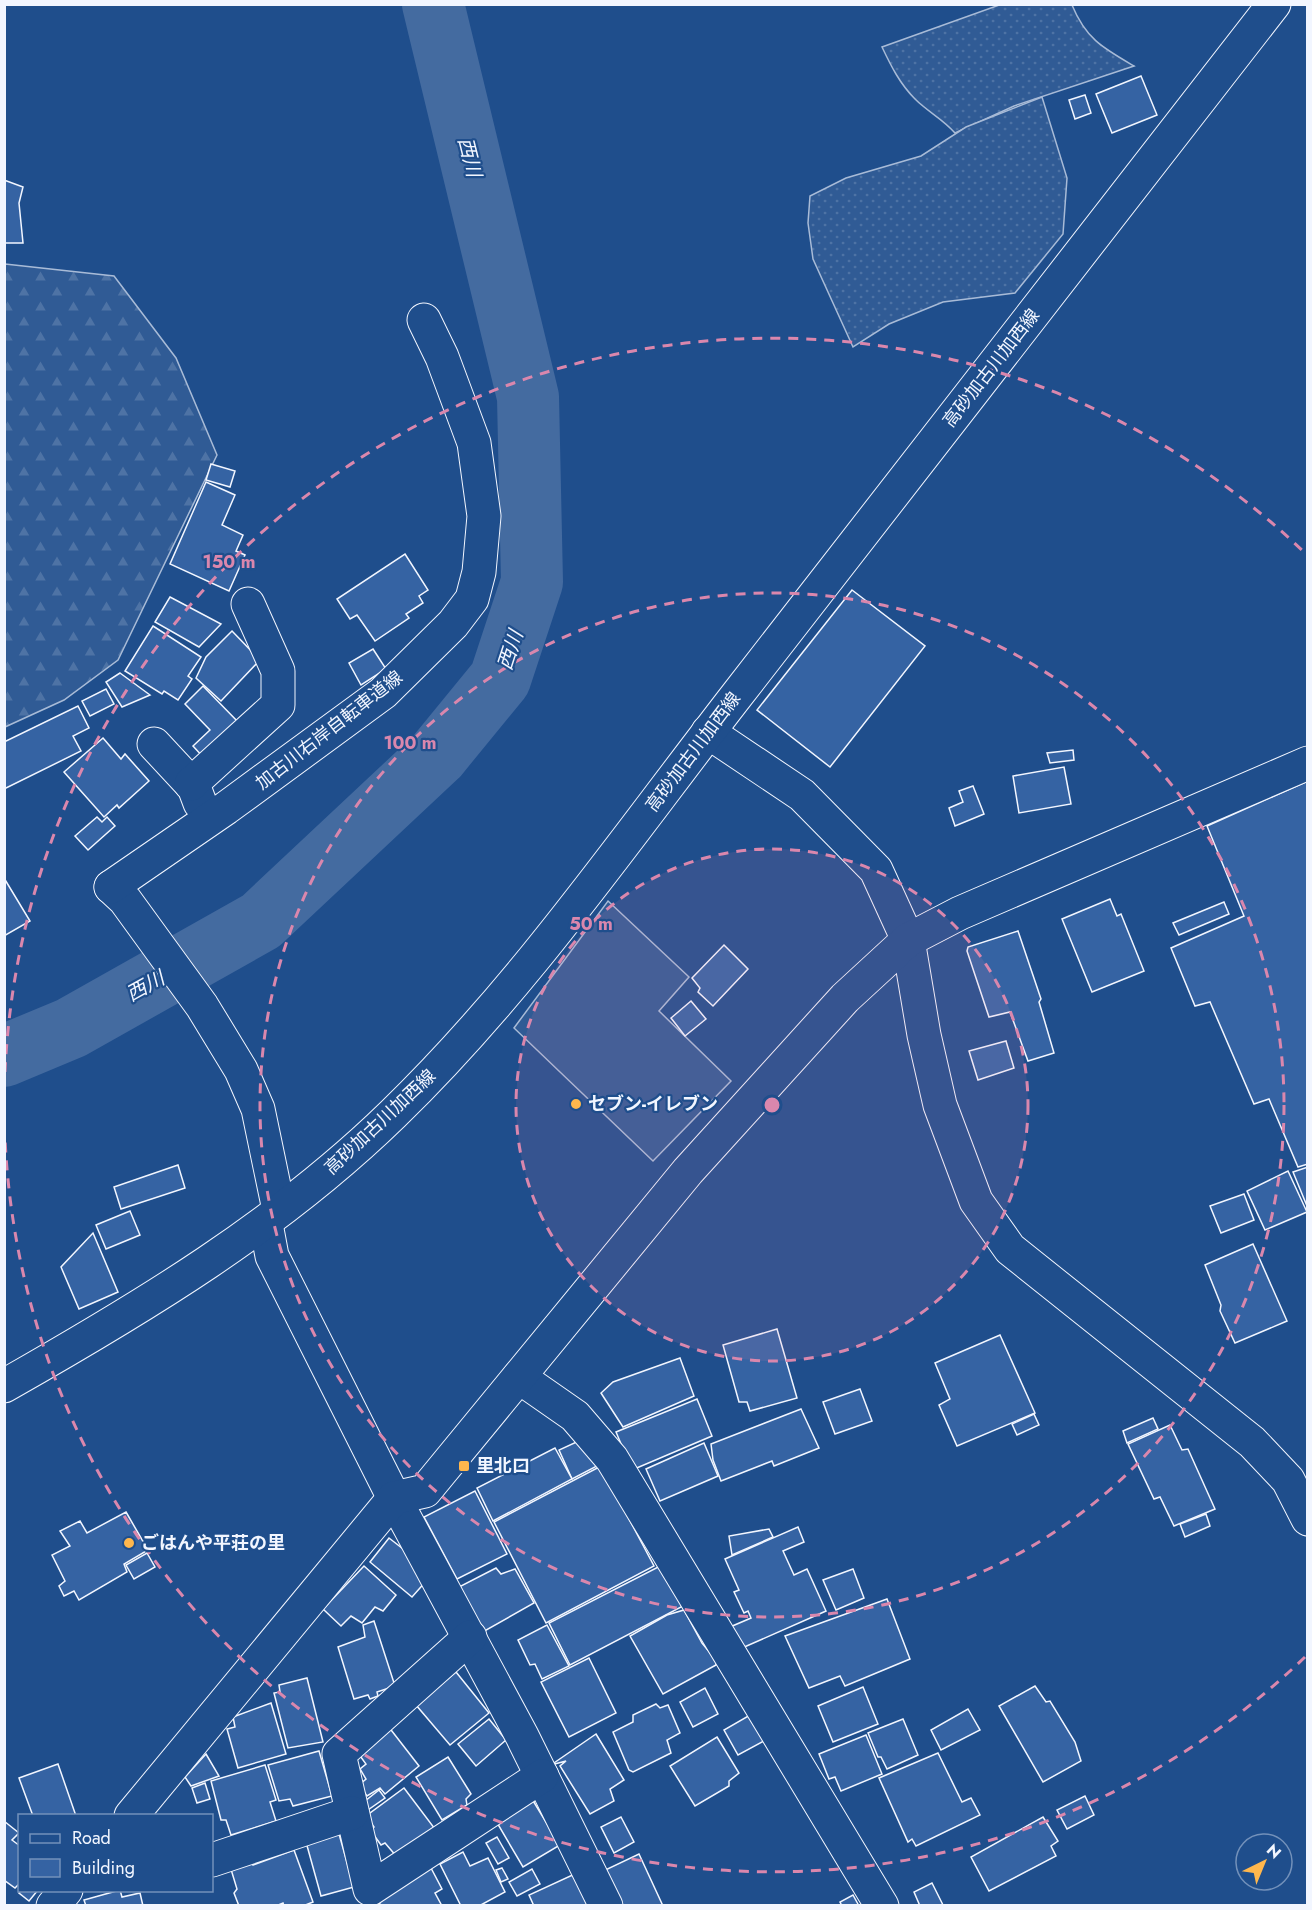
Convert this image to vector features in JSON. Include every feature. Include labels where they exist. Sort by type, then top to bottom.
[{"type":"street","name":"高砂加古川加西線","points":[[4,1386],[173,1287],[273,1217],[393,1115],[473,1030],[543,949],[708,732],[1274,4]]},
{"type":"street","name":"加古川右岸自転車道線","points":[[273,1217],[258,1109],[241,1071],[197,1000],[118,893],[206,822],[383,693],[453,624],[472,599],[479,572],[484,516],[474,443],[442,357],[424,320]]},
{"type":"street","points":[[191,784],[278,705],[278,671],[248,604]]},
{"type":"street","points":[[708,732],[802,795],[876,870],[908,940],[924,1035],[940,1106],[976,1201],[1010,1250],[1252,1442],[1288,1480],[1308,1519]]},
{"type":"street","points":[[154,744],[191,784],[206,822]]},
{"type":"street","points":[[132,1814],[394,1498],[425,1491],[688,1171],[844,998],[908,940],[960,913],[1308,763]]},
{"type":"street","points":[[273,1217],[272,1256],[394,1498],[470,1637],[606,1905]]},
{"type":"street","points":[[519,1377],[575,1416],[612,1460],[882,1905]]},
{"type":"street","points":[[470,1637],[339,1754],[372,1897],[542,1776]]},
{"type":"street","points":[[213,1860],[352,1813]]},
{"type":"green space","points":[[1002,4],[1072,5],[1083,26],[1097,42],[1134,66],[1014,106],[955,133],[910,93],[896,74],[882,47]]},
{"type":"green space","points":[[1042,97],[1067,178],[1063,234],[1015,293],[943,302],[889,324],[853,347],[813,259],[808,223],[810,196],[846,178],[921,156],[966,127]]},
{"type":"green space","points":[[5,264],[114,276],[176,358],[217,455],[118,660],[64,700],[5,727]]},
{"type":"shaded area","points":[[608,901],[689,977],[659,1011],[731,1081],[653,1161],[514,1028]]},
{"type":"building","points":[[1141,76],[1157,115],[1112,133],[1096,94]]},
{"type":"building","points":[[1085,95],[1091,113],[1075,119],[1069,100]]},
{"type":"building","points":[[4,180],[23,187],[19,203],[23,243],[4,243]]},
{"type":"building","points":[[211,464],[235,471],[230,487],[206,480]]},
{"type":"building","points":[[206,482],[235,495],[222,525],[243,535],[236,551],[245,555],[229,591],[170,564]]},
{"type":"building","points":[[405,554],[428,590],[419,596],[423,603],[406,614],[409,618],[375,641],[357,615],[350,619],[337,599]]},
{"type":"building","points":[[852,590],[925,646],[830,767],[757,710]]},
{"type":"building","points":[[170,597],[221,624],[199,647],[155,622]]},
{"type":"building","points":[[153,626],[201,657],[188,676],[192,679],[178,700],[164,691],[162,694],[125,671]]},
{"type":"building","points":[[232,631],[260,660],[221,701],[196,678],[206,657]]},
{"type":"building","points":[[373,649],[386,669],[361,685],[349,663]]},
{"type":"building","points":[[120,673],[150,695],[122,707],[106,682]]},
{"type":"building","points":[[203,686],[240,724],[204,758],[193,746],[210,730],[185,704]]},
{"type":"building","points":[[106,689],[114,704],[90,716],[82,701]]},
{"type":"building","points":[[78,706],[89,728],[73,736],[81,751],[4,789],[4,742]]},
{"type":"building","points":[[103,738],[121,759],[125,754],[149,781],[119,808],[117,805],[104,817],[64,772]]},
{"type":"building","points":[[1073,750],[1074,760],[1050,763],[1047,753]]},
{"type":"building","points":[[1064,767],[1071,804],[1019,813],[1013,776]]},
{"type":"building","points":[[1308,781],[1308,1164],[1298,1167],[1269,1099],[1254,1104],[1210,1002],[1195,1006],[1171,948],[1244,916],[1207,826]]},
{"type":"building","points":[[973,786],[984,814],[955,826],[949,808],[963,802],[959,791]]},
{"type":"building","points":[[97,817],[102,822],[107,817],[115,826],[88,850],[75,836]]},
{"type":"building","points":[[4,878],[30,921],[4,936]]},
{"type":"building","points":[[1110,899],[1117,916],[1121,914],[1144,971],[1092,992],[1062,919]]},
{"type":"building","points":[[1224,902],[1229,914],[1179,935],[1173,923]]},
{"type":"building","points":[[1018,931],[1041,999],[1039,1002],[1054,1053],[1028,1061],[1010,1012],[989,1017],[967,951],[968,947]]},
{"type":"building","points":[[724,945],[748,969],[713,1006],[698,992],[700,988],[692,978]]},
{"type":"building","points":[[691,1001],[706,1019],[685,1036],[671,1018]]},
{"type":"building","points":[[1006,1041],[1014,1068],[978,1080],[969,1051]]},
{"type":"building","points":[[178,1165],[185,1188],[121,1209],[114,1187]]},
{"type":"building","points":[[1308,1167],[1308,1206],[1307,1206],[1293,1172]]},
{"type":"building","points":[[1288,1171],[1307,1212],[1265,1230],[1247,1191]]},
{"type":"building","points":[[1244,1194],[1254,1220],[1221,1233],[1210,1206]]},
{"type":"building","points":[[130,1211],[140,1235],[106,1249],[96,1225]]},
{"type":"building","points":[[93,1233],[118,1292],[79,1309],[61,1267]]},
{"type":"building","points":[[1253,1244],[1287,1321],[1235,1343],[1220,1311],[1221,1305],[1205,1265]]},
{"type":"building","points":[[777,1329],[797,1398],[750,1411],[747,1402],[739,1402],[723,1345]]},
{"type":"building","points":[[1000,1335],[1035,1413],[957,1446],[939,1405],[950,1399],[935,1363]]},
{"type":"building","points":[[680,1358],[694,1396],[623,1427],[601,1393],[613,1382]]},
{"type":"building","points":[[860,1389],[872,1421],[835,1434],[823,1402]]},
{"type":"building","points":[[697,1399],[712,1436],[632,1470],[616,1432]]},
{"type":"building","points":[[801,1409],[819,1448],[774,1466],[772,1461],[721,1481],[713,1460],[711,1444]]},
{"type":"building","points":[[1034,1414],[1039,1425],[1017,1435],[1012,1424]]},
{"type":"building","points":[[1153,1418],[1158,1429],[1127,1443],[1123,1431]]},
{"type":"building","points":[[1170,1425],[1182,1450],[1188,1449],[1215,1509],[1174,1526],[1160,1497],[1154,1499],[1128,1444]]},
{"type":"building","points":[[583,1439],[597,1466],[572,1479],[559,1450]]},
{"type":"building","points":[[704,1443],[718,1476],[660,1501],[646,1469]]},
{"type":"building","points":[[555,1448],[572,1479],[493,1521],[477,1488]]},
{"type":"building","points":[[601,1466],[654,1566],[546,1623],[494,1522]]},
{"type":"building","points":[[475,1491],[507,1554],[457,1579],[424,1517]]},
{"type":"building","points":[[126,1512],[148,1550],[124,1564],[127,1572],[79,1600],[74,1591],[64,1596],[59,1586],[65,1581],[52,1555],[70,1546],[60,1531],[80,1521],[87,1533]]},
{"type":"building","points":[[1206,1514],[1210,1526],[1185,1537],[1180,1524]]},
{"type":"building","points":[[798,1527],[804,1542],[783,1551],[794,1575],[807,1569],[826,1611],[733,1652],[723,1630],[751,1618],[748,1611],[744,1613],[734,1592],[739,1590],[725,1559]]},
{"type":"building","points":[[769,1529],[773,1537],[732,1555],[729,1536]]},
{"type":"building","points":[[389,1538],[421,1563],[427,1580],[412,1597],[370,1562]]},
{"type":"building","points":[[147,1553],[155,1567],[134,1579],[126,1565]]},
{"type":"building","points":[[664,1564],[685,1605],[570,1665],[549,1623]]},
{"type":"building","points":[[364,1566],[396,1595],[383,1611],[375,1607],[362,1623],[351,1616],[341,1626],[323,1609]]},
{"type":"building","points":[[496,1568],[501,1574],[515,1569],[534,1603],[481,1633],[457,1588]]},
{"type":"building","points":[[853,1569],[864,1598],[836,1610],[823,1580]]},
{"type":"building","points":[[887,1599],[910,1659],[845,1686],[840,1676],[809,1688],[785,1636]]},
{"type":"building","points":[[684,1610],[702,1643],[716,1660],[716,1665],[663,1694],[630,1636],[667,1615]]},
{"type":"building","points":[[374,1621],[395,1686],[377,1692],[378,1696],[370,1699],[368,1695],[354,1699],[338,1647],[365,1637],[363,1625]]},
{"type":"building","points":[[547,1625],[569,1666],[542,1679],[535,1664],[530,1665],[518,1640]]},
{"type":"building","points":[[589,1658],[616,1713],[569,1737],[541,1682]]},
{"type":"building","points":[[456,1672],[489,1713],[450,1745],[416,1705]]},
{"type":"building","points":[[307,1678],[323,1742],[288,1748],[274,1693],[280,1692],[279,1685]]},
{"type":"building","points":[[1035,1686],[1046,1702],[1050,1701],[1075,1742],[1081,1761],[1043,1782],[999,1706]]},
{"type":"building","points":[[863,1687],[878,1724],[833,1742],[818,1706]]},
{"type":"building","points":[[705,1688],[718,1714],[693,1727],[680,1702]]},
{"type":"building","points":[[271,1703],[286,1754],[238,1768],[227,1729],[235,1727],[233,1717]]},
{"type":"building","points":[[656,1704],[660,1708],[668,1705],[680,1733],[667,1740],[671,1753],[633,1772],[629,1770],[613,1732],[633,1722],[633,1715]]},
{"type":"building","points":[[968,1709],[980,1730],[941,1750],[931,1730]]},
{"type":"building","points":[[750,1715],[764,1741],[738,1755],[724,1730]]},
{"type":"building","points":[[489,1719],[506,1740],[476,1766],[458,1744]]},
{"type":"building","points":[[903,1719],[918,1755],[887,1769],[881,1757],[878,1757],[868,1733]]},
{"type":"building","points":[[388,1726],[419,1766],[385,1794],[380,1788],[367,1796],[359,1785],[366,1779],[360,1769],[366,1764],[358,1753]]},
{"type":"building","points":[[596,1734],[624,1780],[610,1789],[614,1801],[590,1814],[560,1766],[566,1761],[551,1765]]},
{"type":"building","points":[[866,1735],[882,1774],[841,1791],[835,1777],[829,1779],[819,1754]]},
{"type":"building","points":[[717,1737],[739,1773],[729,1781],[729,1786],[695,1806],[670,1766]]},
{"type":"building","points":[[319,1751],[332,1796],[293,1806],[290,1799],[279,1801],[268,1765]]},
{"type":"building","points":[[938,1753],[962,1802],[971,1798],[980,1815],[916,1846],[912,1839],[908,1842],[879,1778]]},
{"type":"building","points":[[206,1754],[219,1776],[191,1786],[185,1777]]},
{"type":"building","points":[[448,1757],[471,1794],[466,1799],[467,1805],[442,1820],[416,1777]]},
{"type":"building","points":[[58,1764],[75,1814],[32,1814],[19,1778]]},
{"type":"building","points":[[265,1765],[276,1800],[270,1802],[276,1821],[231,1835],[226,1820],[221,1820],[211,1781]]},
{"type":"building","points":[[205,1783],[210,1799],[197,1803],[192,1788]]},
{"type":"building","points":[[404,1788],[435,1829],[397,1857],[385,1843],[381,1845],[371,1831],[374,1827],[366,1816]]},
{"type":"building","points":[[379,1790],[385,1798],[365,1812],[360,1805]]},
{"type":"building","points":[[1085,1796],[1094,1815],[1067,1829],[1057,1810]]},
{"type":"building","points":[[532,1799],[560,1845],[523,1867],[496,1821]]},
{"type":"building","points":[[621,1817],[634,1842],[614,1853],[601,1827]]},
{"type":"building","points":[[1043,1817],[1058,1841],[1051,1846],[1056,1856],[989,1891],[971,1857]]},
{"type":"building","points":[[4,1821],[18,1832],[12,1840],[18,1844],[18,1885],[15,1888],[4,1880]]},
{"type":"building","points":[[339,1834],[354,1887],[321,1896],[306,1842]]},
{"type":"building","points":[[497,1837],[509,1858],[498,1864],[486,1843]]},
{"type":"building","points":[[294,1850],[313,1902],[303,1906],[284,1906],[283,1903],[276,1906],[239,1906],[234,1893],[237,1889],[230,1866],[251,1860],[253,1865]]},
{"type":"building","points":[[463,1852],[470,1866],[488,1858],[505,1892],[479,1906],[461,1906],[440,1864]]},
{"type":"building","points":[[639,1854],[663,1906],[617,1906],[601,1872]]},
{"type":"building","points":[[431,1868],[442,1889],[435,1893],[442,1906],[381,1906],[377,1898]]},
{"type":"building","points":[[502,1868],[508,1879],[501,1882],[496,1870]]},
{"type":"building","points":[[532,1869],[540,1884],[517,1896],[509,1882]]},
{"type":"building","points":[[579,1872],[595,1906],[534,1906],[529,1895]]},
{"type":"building","points":[[932,1883],[943,1905],[920,1906],[914,1892]]},
{"type":"building","points":[[20,1892],[36,1892],[29,1901]]},
{"type":"building","points":[[113,1892],[121,1892],[122,1897],[140,1893],[143,1906],[86,1906],[84,1900]]},
{"type":"building","points":[[853,1895],[859,1906],[842,1906],[840,1902]]},
{"type":"waterway","name":"西川","points":[[4,1056],[71,1028],[261,921],[437,756],[500,679],[532,582],[528,397],[433,4]]},
{"type":"place","name":"セブン-イレブン","points":[[576,1104]]},
{"type":"place","name":"里北口","points":[[464,1466]]},
{"type":"place","name":"ごはんや平荘の里","points":[[129,1543]]}]
